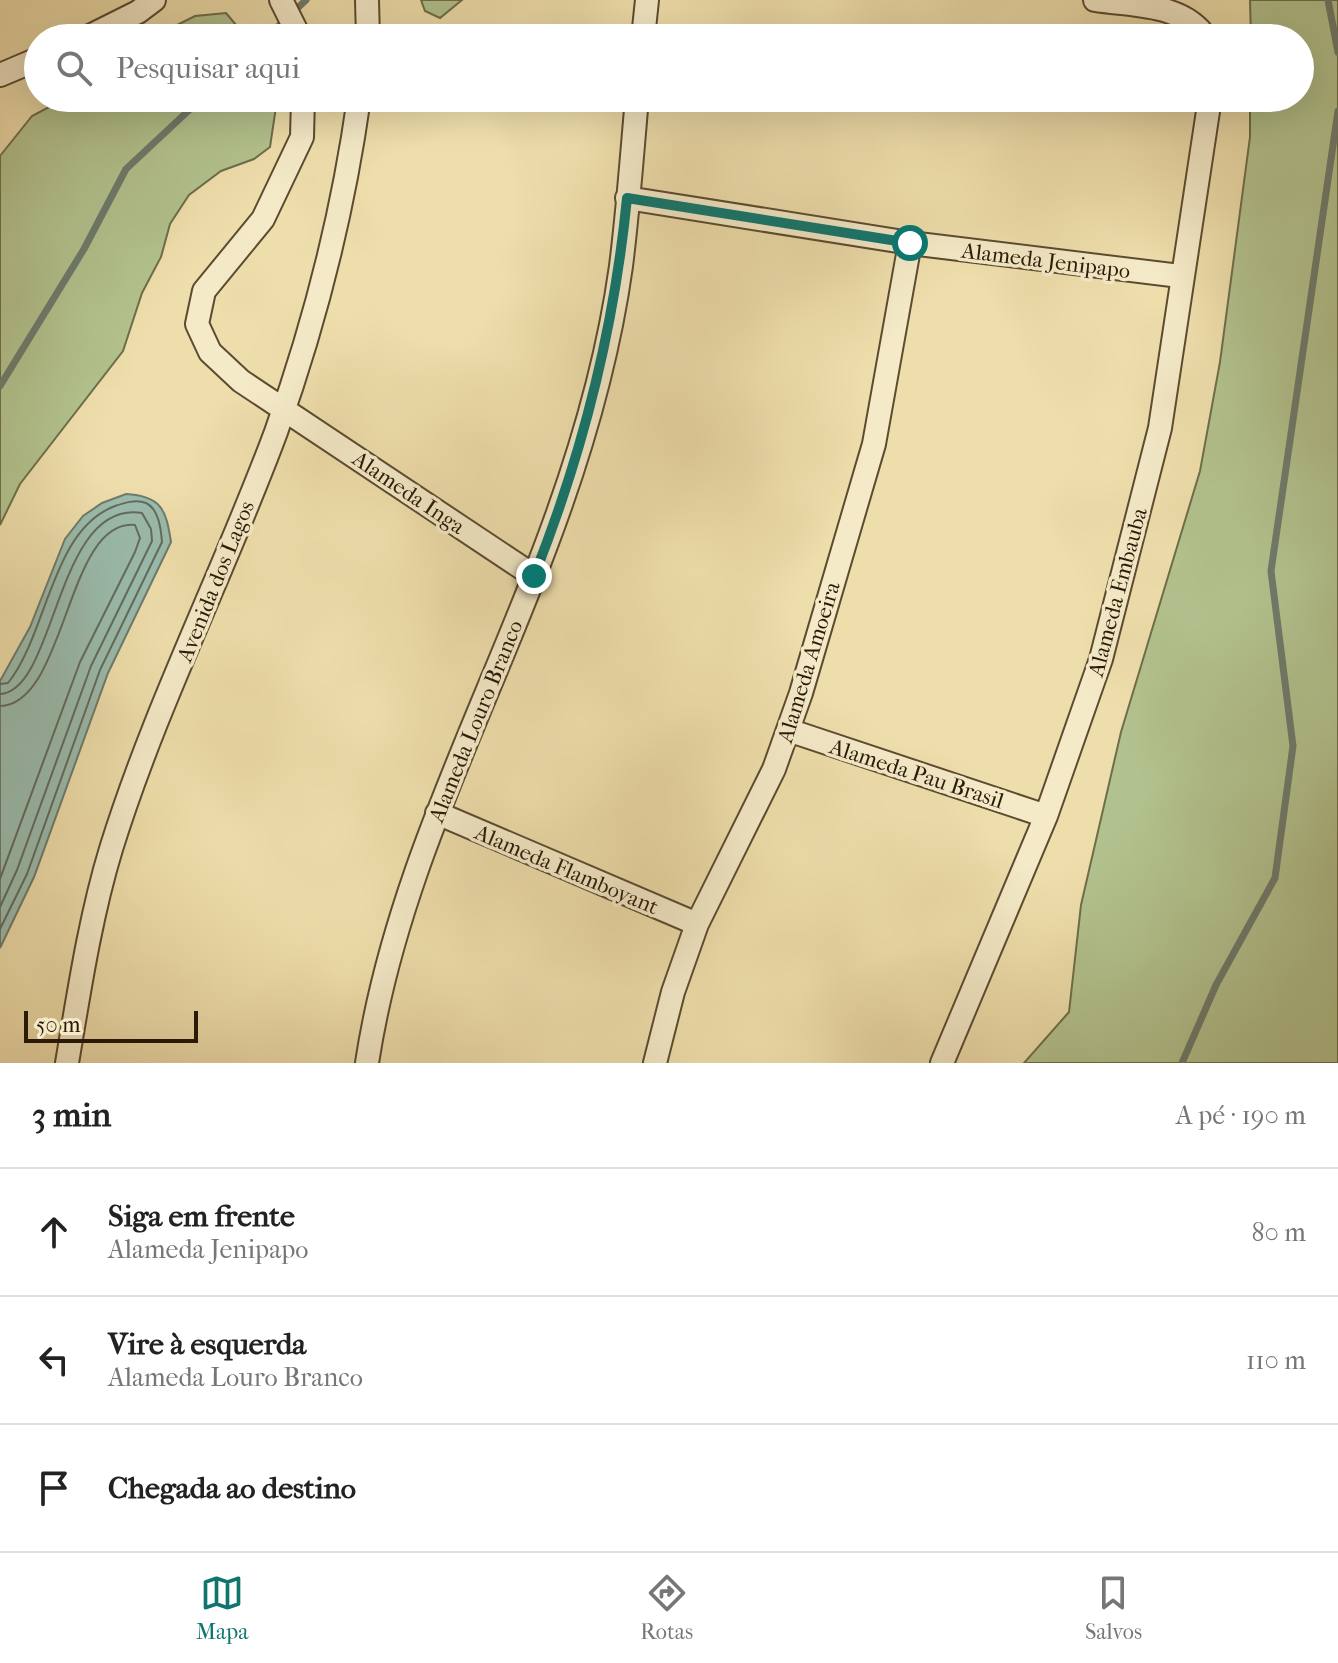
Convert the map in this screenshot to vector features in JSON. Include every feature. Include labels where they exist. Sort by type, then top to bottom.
[{"type":"street","points":[[114,24],[154,0]]},
{"type":"street","points":[[281,0],[293,24]]},
{"type":"street","points":[[367,0],[368,24]]},
{"type":"street","points":[[644,24],[647,0]]},
{"type":"street","points":[[1095,0],[1180,13],[1193,24]]},
{"type":"street","points":[[0,75],[24,65]]},
{"type":"street","name":"Alameda Inga","points":[[303,112],[302,137],[263,219],[204,291],[197,324],[210,352],[241,381],[534,576]]},
{"type":"street","name":"Avenida dos Lagos","points":[[67,1063],[80,985],[111,850],[168,695],[284,407],[318,309],[349,170],[357,112]]},
{"type":"street","name":"Alameda Louro Branco","points":[[367,1063],[377,996],[394,936],[437,813],[534,576],[595,397],[621,267],[636,112]]},
{"type":"street","name":"Alameda Embauba","points":[[942,1063],[1046,816],[1101,659],[1160,428],[1180,276],[1208,112]]},
{"type":"street","name":"Alameda Jenipapo","points":[[627,198],[910,243],[1180,276]]},
{"type":"street","name":"Alameda Amoeira","points":[[655,1063],[673,992],[697,924],[774,769],[788,730],[874,444],[910,243]]},
{"type":"street","name":"Alameda Pau Brasil","points":[[788,730],[1046,816]]},
{"type":"street","name":"Alameda Flamboyant","points":[[437,813],[697,924]]},
{"type":"green space","points":[[421,0],[462,0],[440,18],[425,11]]},
{"type":"green space","points":[[1250,0],[1338,0],[1338,1063],[1024,1063],[1069,1012],[1081,905],[1121,732],[1200,471],[1220,362],[1250,137],[1250,112],[1314,112],[1314,24],[1251,24]]},
{"type":"green space","points":[[226,13],[235,24],[179,24],[195,16]]},
{"type":"green space","points":[[40,112],[275,112],[270,147],[254,159],[221,171],[189,195],[170,224],[161,257],[142,293],[123,351],[20,484],[0,525],[0,156],[32,116]]},
{"type":"water","points":[[126,494],[147,498],[160,506],[171,542],[108,673],[34,877],[0,948],[0,681],[30,627],[65,539],[83,516],[102,503]]},
{"type":"waterway","points":[[281,24],[306,0]]},
{"type":"waterway","points":[[1328,0],[1338,52]]},
{"type":"waterway","points":[[1182,1063],[1216,985],[1275,878],[1293,746],[1271,571],[1338,111]]},
{"type":"waterway","points":[[0,386],[84,249],[126,169],[187,112]]},
{"type":"route","points":[[534,576],[595,397],[621,267],[627,198],[910,243]]}]
